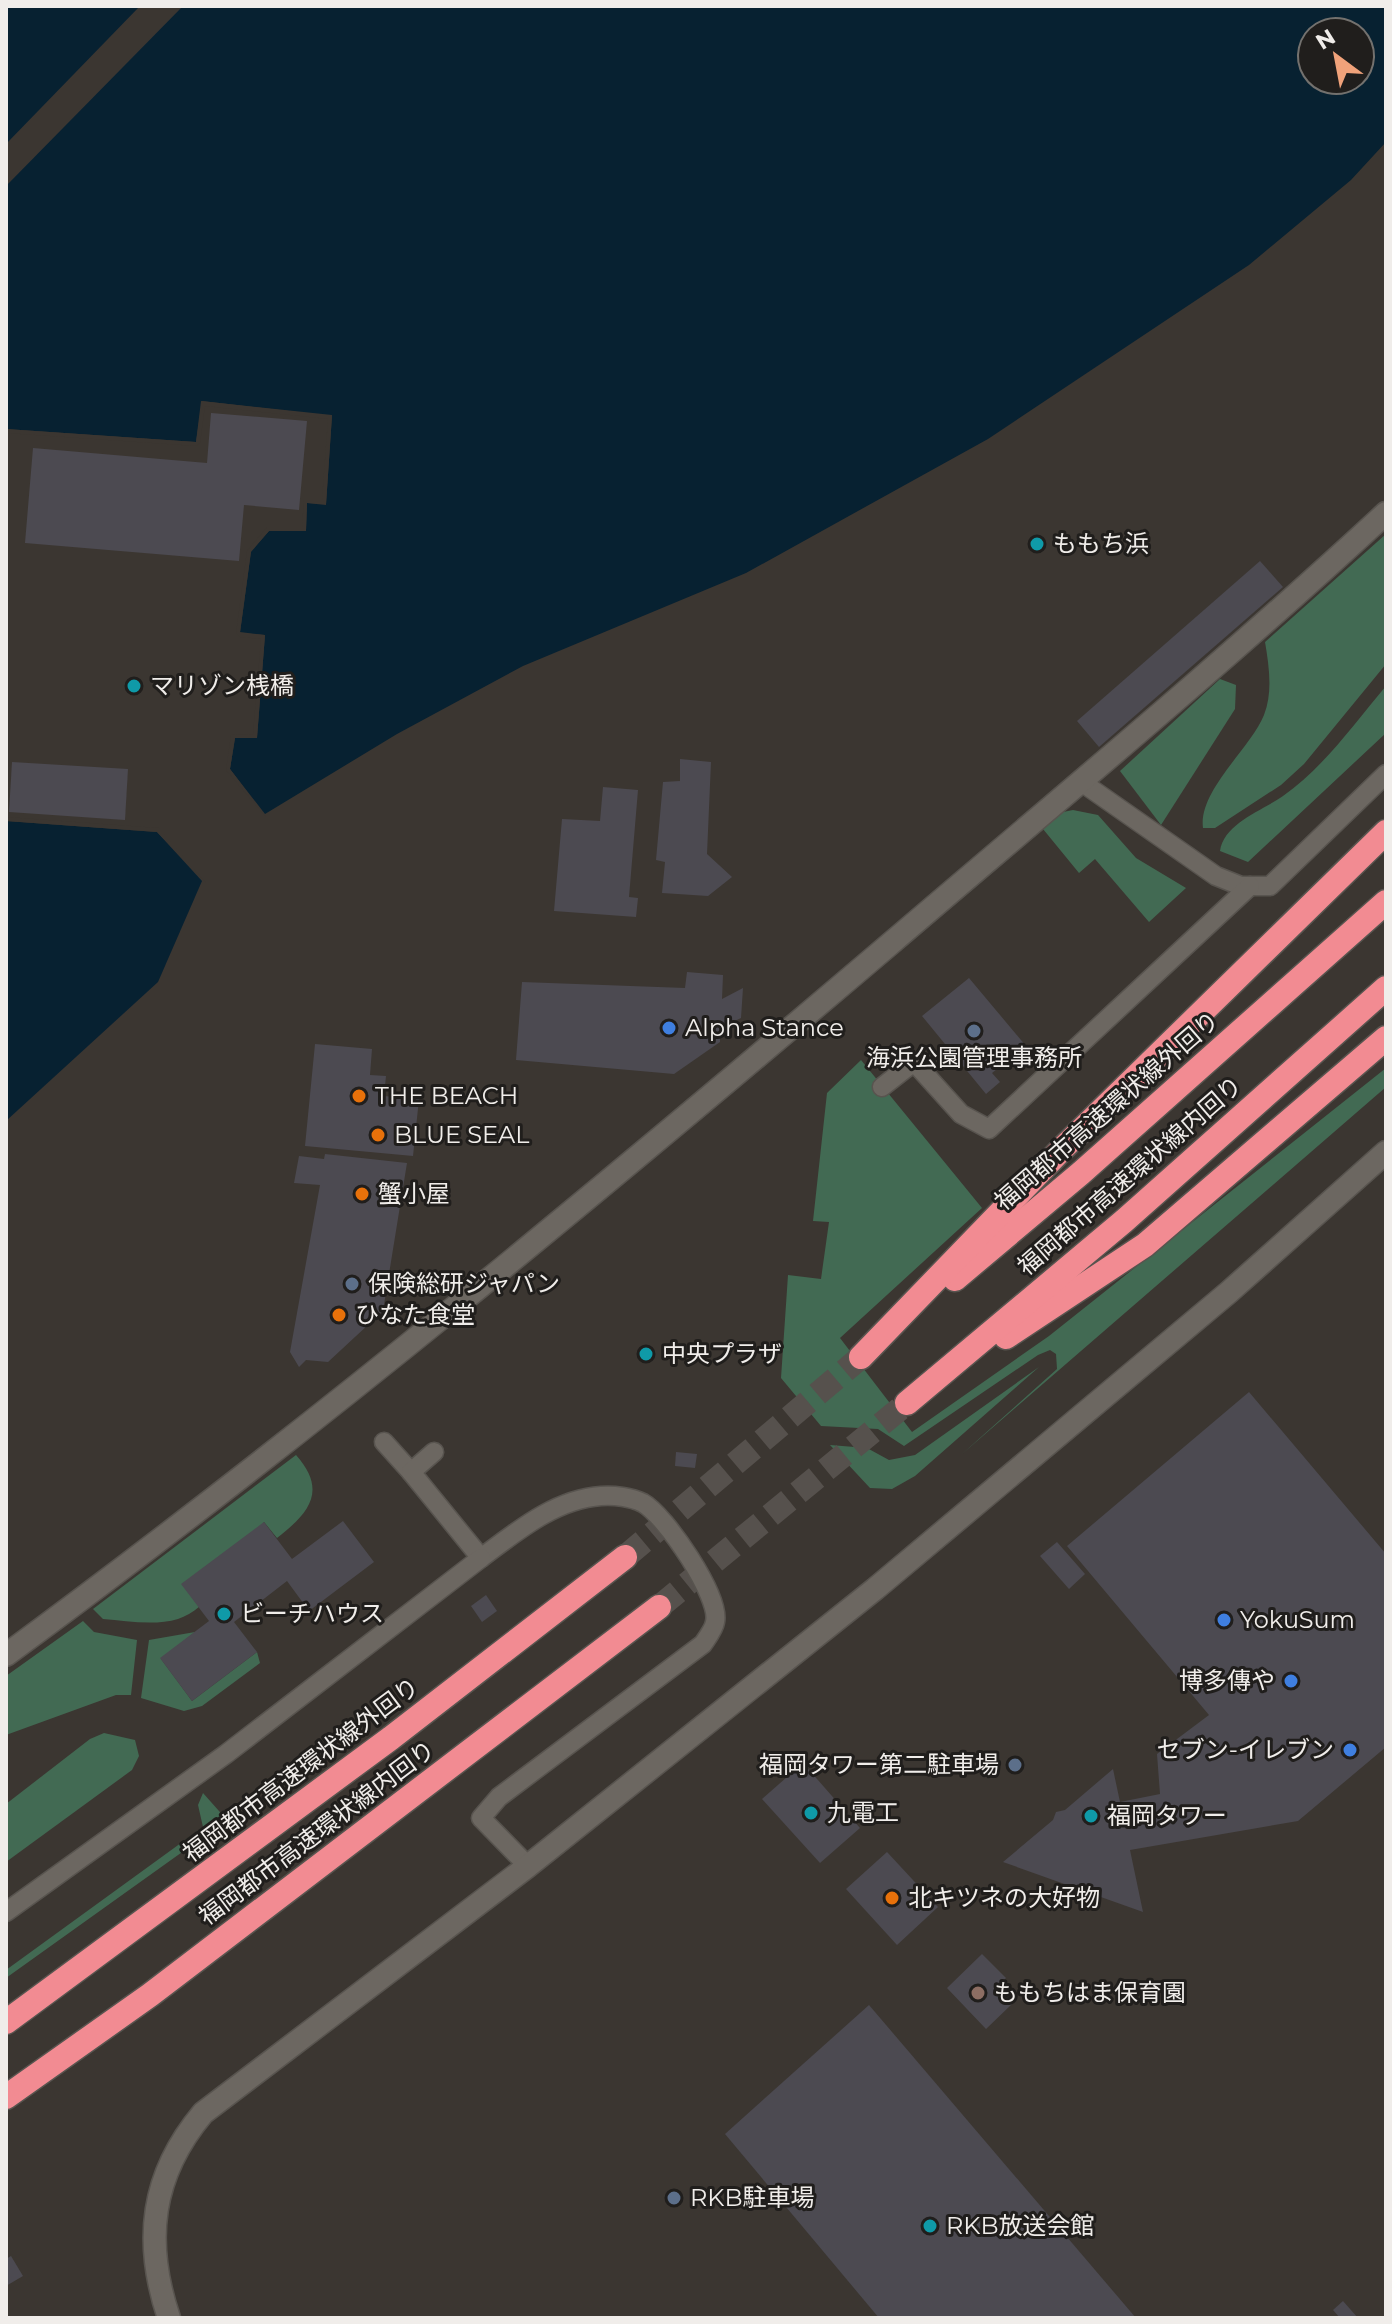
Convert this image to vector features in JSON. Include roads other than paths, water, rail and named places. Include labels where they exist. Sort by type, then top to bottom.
[{"type":"highway","name":"福岡都市高速環状線外回り","points":[[1386,832],[1061,1150],[861,1357],[1081,1173],[1386,902]]},
{"type":"highway","name":"福岡都市高速環状線内回り","points":[[1386,988],[1124,1221],[907,1403],[1145,1245],[1386,1038]]},
{"type":"highway","name":"福岡都市高速環状線外回り","points":[[6,2022],[366,1757],[625,1557]]},
{"type":"highway","name":"福岡都市高速環状線内回り","points":[[6,2097],[150,1995],[659,1607]]},
{"type":"street","points":[[6,1655],[325,1415],[685,1118],[1294,599],[1386,513]]},
{"type":"street","points":[[169,2318],[154,2262],[155,2225],[163,2176],[182,2138],[221,2096],[528,1866],[986,1497],[1229,1292],[1386,1152]]},
{"type":"lane","points":[[1080,781],[1216,876],[1250,886],[1270,886],[1386,774]]},
{"type":"lane","points":[[882,1087],[914,1062],[961,1114],[989,1129],[1250,886]]},
{"type":"lane","points":[[384,1442],[481,1558]]},
{"type":"lane","points":[[411,1472],[434,1452]]},
{"type":"lane","points":[[6,1912],[226,1754],[520,1529],[558,1507],[598,1496],[620,1496],[645,1504],[678,1542],[713,1599],[715,1622],[703,1644],[499,1797],[481,1818],[528,1866]]},
{"type":"water","points":[[6,6],[1386,6],[1386,142],[1351,180],[1249,265],[988,439],[746,573],[523,666],[397,734],[265,814],[230,769],[235,738],[257,738],[265,635],[240,633],[251,551],[269,531],[306,531],[307,503],[326,504],[332,416],[202,401],[196,442],[6,429]]},
{"type":"water","points":[[6,821],[157,832],[202,881],[158,982],[6,1121]]},
{"type":"tunnel","points":[[625,1557],[861,1357]]},
{"type":"tunnel","points":[[659,1607],[907,1403]]},
{"type":"place","name":"ももち浜","points":[[1037,544]]},
{"type":"place","name":"マリゾン桟橋","points":[[134,686]]},
{"type":"place","name":"Alpha Stance","points":[[669,1028]]},
{"type":"place","name":"海浜公園管理事務所","points":[[974,1031]]},
{"type":"place","name":"THE BEACH","points":[[359,1096]]},
{"type":"place","name":"BLUE SEAL","points":[[378,1135]]},
{"type":"place","name":"蟹小屋","points":[[362,1194]]},
{"type":"place","name":"保険総研ジャパン","points":[[352,1284]]},
{"type":"place","name":"ひなた食堂","points":[[339,1315]]},
{"type":"place","name":"中央プラザ","points":[[646,1354]]},
{"type":"place","name":"ビーチハウス","points":[[224,1614]]},
{"type":"place","name":"YokuSum","points":[[1224,1620]]},
{"type":"place","name":"博多傳や","points":[[1291,1681]]},
{"type":"place","name":"セブン-イレブン","points":[[1350,1750]]},
{"type":"place","name":"福岡タワー第二駐車場","points":[[1015,1765]]},
{"type":"place","name":"九電工","points":[[811,1813]]},
{"type":"place","name":"福岡タワー","points":[[1091,1816]]},
{"type":"place","name":"北キツネの大好物","points":[[892,1898]]},
{"type":"place","name":"ももちはま保育園","points":[[978,1993]]},
{"type":"place","name":"RKB駐車場","points":[[674,2198]]},
{"type":"place","name":"RKB放送会館","points":[[930,2226]]}]
